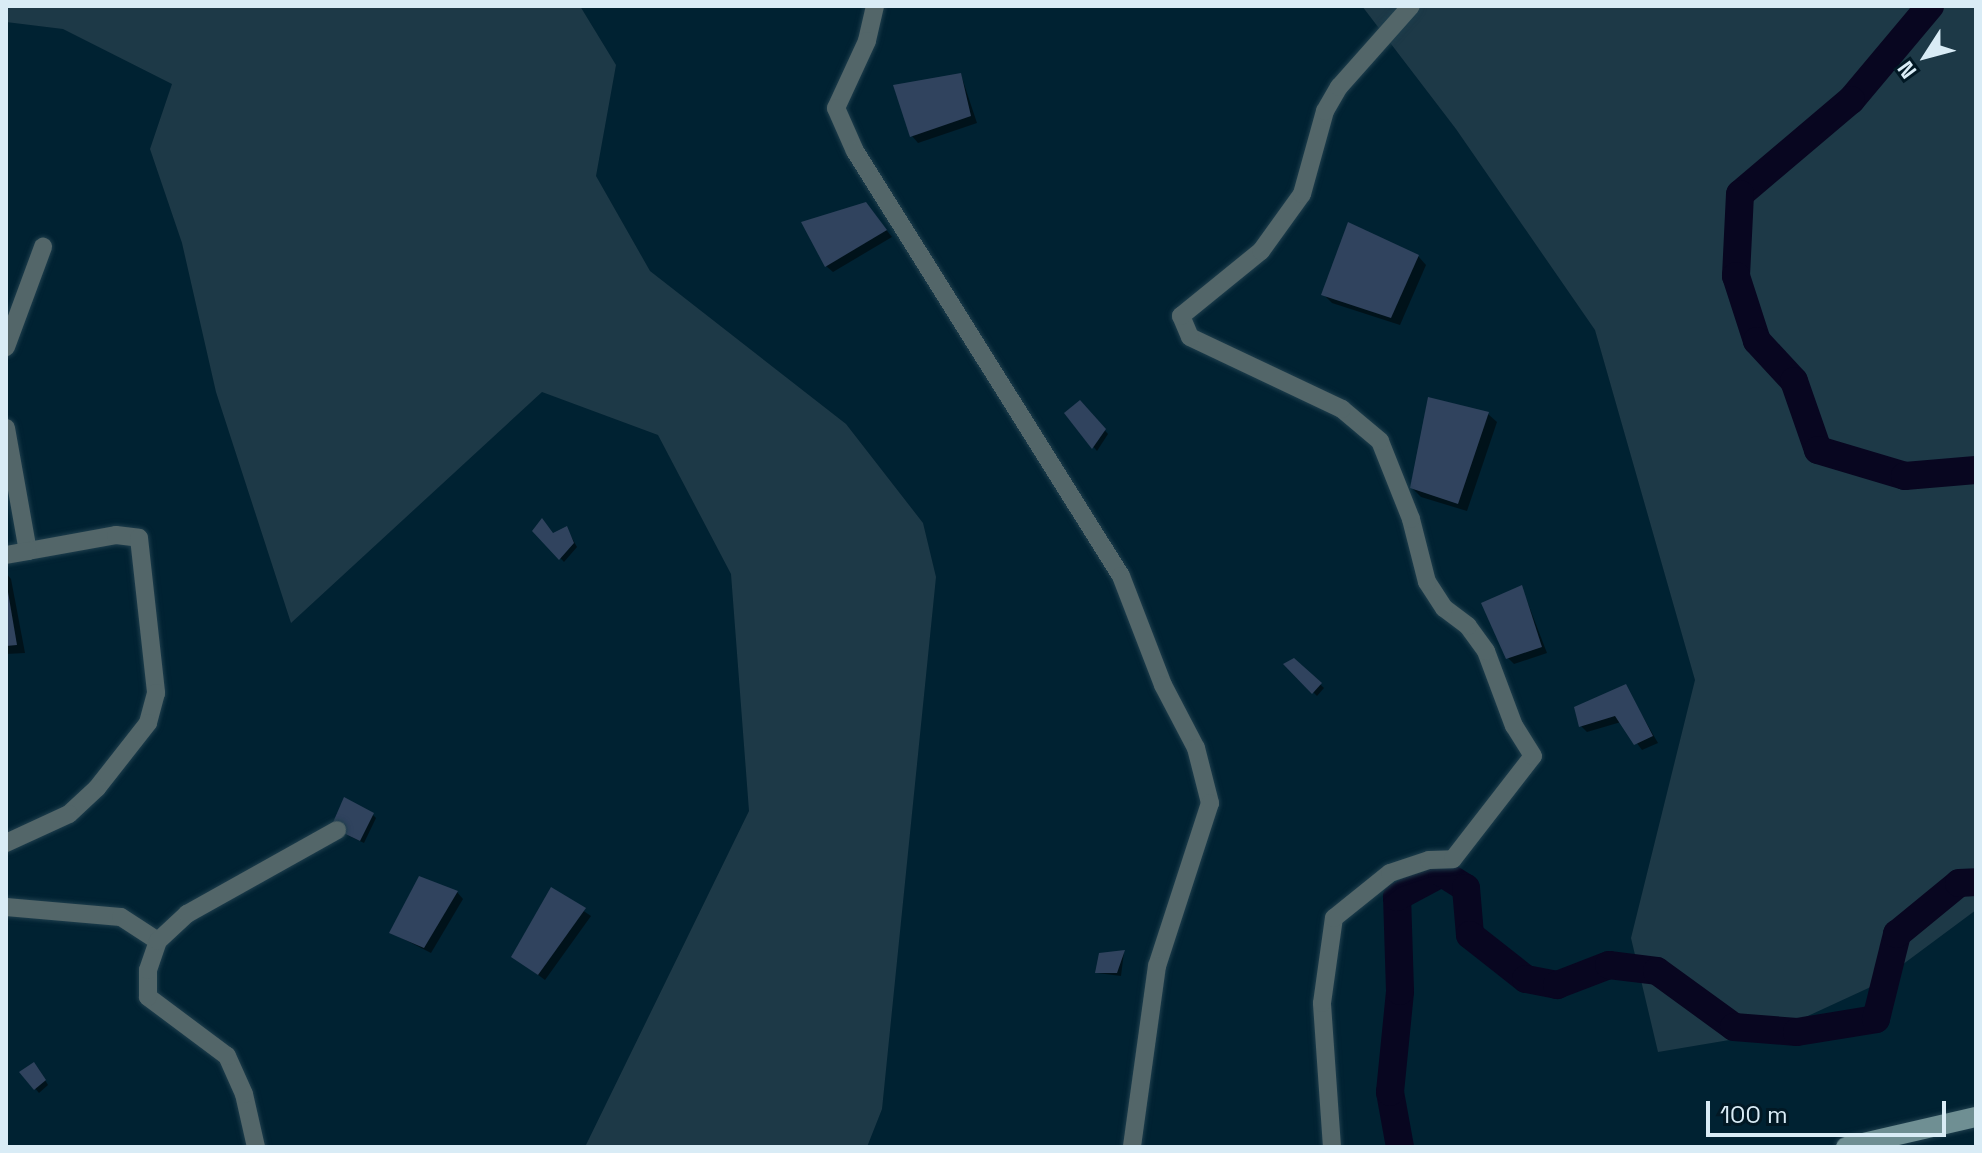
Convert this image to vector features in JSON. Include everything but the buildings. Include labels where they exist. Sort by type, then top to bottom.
[{"type":"street","points":[[875,6],[867,41],[836,108],[855,151],[1121,576],[1163,685],[1196,748],[1210,803],[1157,966],[1132,1147]]},
{"type":"street","points":[[1332,1147],[1322,1003],[1334,918],[1353,898],[1390,873],[1429,860],[1453,859],[1533,756],[1514,726],[1486,651],[1468,626],[1444,608],[1427,582],[1411,519],[1380,441],[1342,409],[1190,337],[1181,316],[1261,251],[1302,194],[1325,111],[1339,87],[1411,6]]},
{"type":"street","points":[[6,347],[43,247]]},
{"type":"street","points":[[6,428],[28,551]]},
{"type":"street","points":[[6,555],[116,535],[139,538],[156,693],[148,723],[97,788],[69,814],[6,843]]},
{"type":"street","points":[[256,1147],[244,1094],[227,1056],[148,997],[148,970],[158,941],[187,914],[337,830]]},
{"type":"street","points":[[6,907],[121,917],[158,941]]},
{"type":"street","points":[[1846,1147],[1976,1117]]},
{"type":"shaded area","points":[[6,6],[580,6],[616,65],[596,176],[650,271],[846,424],[923,523],[936,577],[882,1109],[867,1147],[585,1147],[749,811],[731,574],[658,435],[542,392],[291,623],[216,392],[182,243],[150,149],[172,84],[63,29],[6,22]]},
{"type":"shaded area","points":[[1362,6],[1976,6],[1976,910],[1875,985],[1771,1033],[1658,1052],[1631,938],[1695,680],[1595,330],[1456,129]]},
{"type":"waterway","points":[[1930,6],[1851,100],[1740,194],[1736,276],[1757,341],[1794,381],[1818,450],[1905,476],[1976,470]]},
{"type":"waterway","points":[[1400,1147],[1390,1092],[1400,991],[1397,897],[1442,873],[1466,888],[1470,935],[1526,979],[1557,985],[1609,965],[1657,971],[1734,1027],[1797,1032],[1876,1019],[1897,934],[1959,883],[1976,882]]}]
